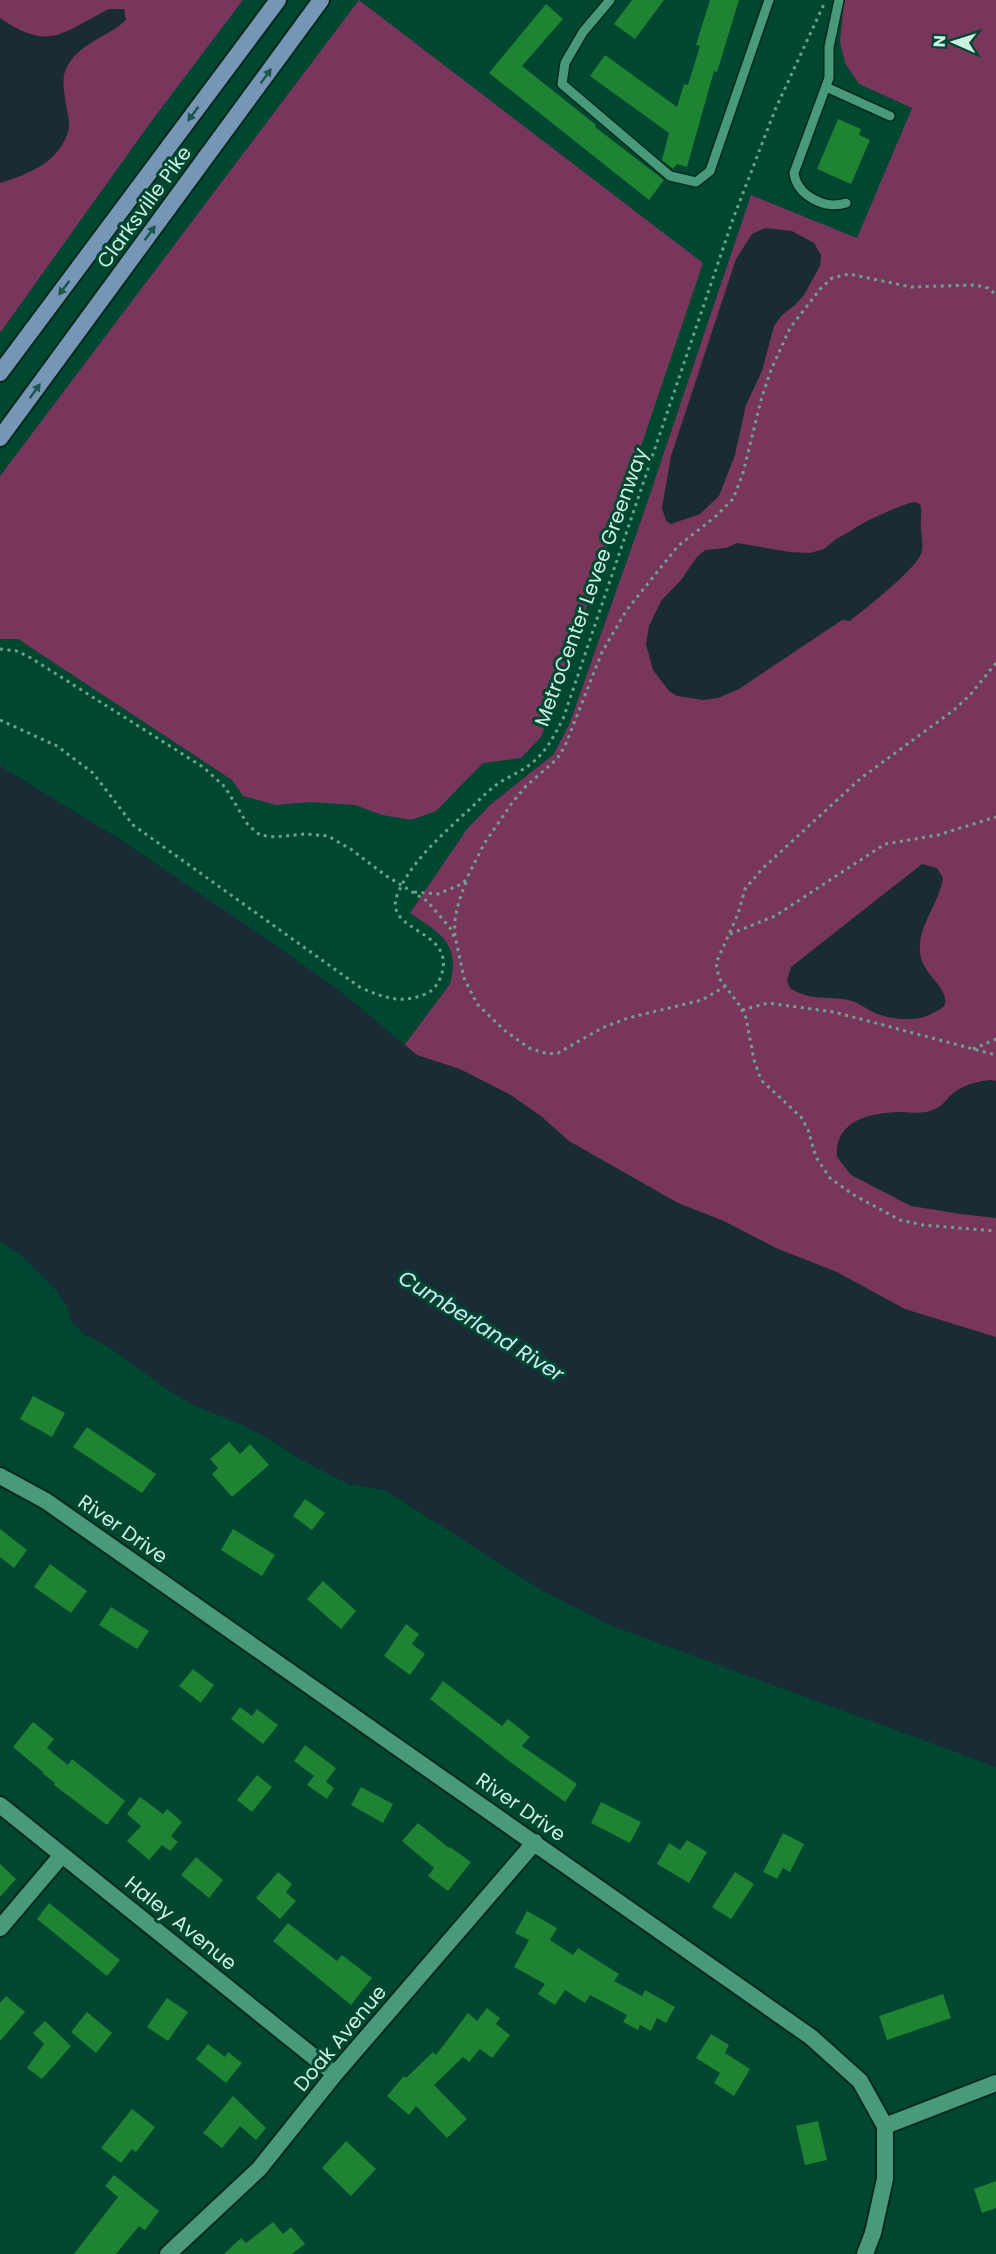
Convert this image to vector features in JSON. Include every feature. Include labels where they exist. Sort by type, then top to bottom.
[{"type":"main road","name":"Clarksville Pike","points":[[0,373],[278,0]]},
{"type":"main road","name":"Clarksville Pike","points":[[0,438],[321,0]]},
{"type":"street","name":"River Drive","points":[[0,1476],[46,1502],[535,1842],[811,2037],[860,2081],[885,2126],[885,2179],[873,2233],[865,2254]]},
{"type":"street","name":"Haley Avenue","points":[[0,1805],[335,2074]]},
{"type":"street","name":"Doak Avenue","points":[[168,2254],[260,2169],[335,2074],[535,1842]]},
{"type":"street","points":[[0,1928],[62,1855]]},
{"type":"street","points":[[885,2126],[996,2083]]},
{"type":"lane","points":[[610,0],[583,32],[565,63],[562,84],[670,176],[696,182],[710,171],[769,0]]},
{"type":"lane","points":[[839,0],[829,47],[830,70],[826,87],[796,163],[794,177],[797,185],[805,193],[821,202],[831,206],[846,203]]},
{"type":"lane","points":[[826,87],[890,116]]},
{"type":"path","name":"MetroCenter Levee Greenway","points":[[0,720],[57,746],[93,773],[133,825],[361,988],[395,1001],[423,996],[431,991],[440,979],[443,966],[442,954],[434,942],[402,920],[397,913],[396,898],[415,864],[436,840],[497,784],[526,767],[548,748],[563,719],[733,219],[775,111],[826,0]]},
{"type":"path","points":[[724,987],[702,1000],[628,1018],[602,1028],[565,1050],[548,1054],[529,1048],[477,1004],[464,978],[454,924],[457,906],[467,878],[484,844],[512,803],[526,786],[557,759],[602,652],[626,611],[678,546],[715,517],[733,499],[741,480],[761,400],[775,362],[790,328],[821,288],[832,278],[849,274],[911,287],[975,285],[988,288],[996,295]]},
{"type":"path","points":[[0,649],[17,651],[31,658],[203,767],[225,787],[248,825],[260,835],[328,836],[352,850],[401,886],[426,901],[446,922],[456,941]]},
{"type":"path","points":[[996,663],[970,695],[954,710],[861,778],[763,868],[745,888],[738,914],[716,963],[719,978],[742,1010],[761,1080],[801,1117],[822,1168],[837,1185],[900,1220],[923,1225],[996,1231]]},
{"type":"path","points":[[729,934],[775,916],[885,844],[939,835],[996,817]]},
{"type":"path","points":[[414,892],[438,894],[454,888],[467,878]]},
{"type":"path","points":[[742,1010],[768,1003],[834,1012],[996,1055]]},
{"type":"path","points":[[973,1048],[996,1039]]},
{"type":"shaded area","points":[[0,0],[243,0],[153,119],[0,333]]},
{"type":"shaded area","points":[[359,0],[703,263],[541,737],[521,758],[483,763],[436,811],[411,820],[382,815],[355,805],[311,802],[276,805],[243,796],[232,780],[18,639],[0,639],[0,476]]},
{"type":"shaded area","points":[[844,0],[996,0],[996,1371],[388,1067],[450,984],[453,970],[453,959],[445,941],[410,913],[467,829],[491,804],[553,755],[569,725],[751,195],[857,238],[912,108],[859,84],[845,63],[840,42]]},
{"type":"water","points":[[109,9],[124,9],[126,20],[85,47],[71,60],[66,69],[64,87],[69,128],[59,150],[32,171],[0,183],[0,18],[31,34],[44,36],[67,31]]},
{"type":"water","points":[[765,228],[792,231],[814,243],[821,255],[820,266],[804,295],[782,315],[774,326],[762,371],[746,405],[735,455],[719,496],[700,514],[671,524],[666,521],[662,508],[671,456],[736,259],[752,234]]},
{"type":"water","points":[[915,502],[920,504],[921,509],[921,554],[900,579],[850,621],[842,620],[739,689],[718,698],[703,700],[677,696],[669,691],[653,670],[646,644],[649,626],[661,601],[705,550],[726,548],[737,543],[810,553],[824,549],[836,539],[871,519]]},
{"type":"water","name":"Cumberland River","points":[[0,766],[118,838],[267,939],[345,995],[417,1055],[460,1069],[511,1095],[542,1117],[569,1141],[678,1203],[724,1221],[776,1248],[837,1272],[905,1309],[996,1337],[996,1767],[610,1625],[541,1590],[385,1490],[348,1484],[298,1458],[243,1425],[193,1405],[107,1346],[84,1334],[71,1321],[67,1306],[55,1289],[20,1254],[0,1242]]},
{"type":"water","points":[[922,864],[937,868],[943,878],[922,933],[920,952],[925,967],[943,992],[945,1004],[943,1007],[921,1018],[896,1018],[880,1015],[851,1001],[804,995],[790,988],[787,980],[791,967]]},
{"type":"water","points":[[996,1081],[996,1218],[911,1206],[851,1175],[837,1157],[841,1135],[856,1121],[876,1114],[930,1111],[940,1106],[961,1088],[975,1082]]},
{"type":"building","points":[[632,0],[664,0],[635,39],[614,24]]},
{"type":"building","points":[[710,0],[739,0],[717,72],[714,71],[687,167],[677,164],[673,169],[662,160],[669,133],[590,76],[605,55],[677,107],[684,84],[688,85],[700,46],[696,45]]},
{"type":"building","points":[[546,4],[563,19],[522,66],[596,125],[595,127],[664,180],[649,200],[489,73]]},
{"type":"building","points":[[838,119],[861,129],[859,135],[870,140],[851,184],[817,169]]},
{"type":"building","points":[[33,1396],[65,1413],[52,1437],[20,1419]]},
{"type":"building","points":[[87,1427],[156,1474],[142,1493],[73,1447]]},
{"type":"building","points":[[229,1442],[240,1454],[250,1444],[269,1465],[232,1497],[212,1474],[218,1468],[210,1459]]},
{"type":"building","points":[[305,1499],[325,1513],[312,1530],[293,1516]]},
{"type":"building","points":[[0,1529],[27,1550],[14,1568],[0,1557]]},
{"type":"building","points":[[233,1529],[275,1555],[262,1576],[221,1550]]},
{"type":"building","points":[[50,1564],[87,1591],[71,1613],[34,1587]]},
{"type":"building","points":[[323,1581],[356,1611],[341,1629],[307,1599]]},
{"type":"building","points":[[111,1607],[149,1631],[137,1649],[99,1625]]},
{"type":"building","points":[[406,1624],[419,1634],[412,1644],[425,1654],[410,1675],[384,1656]]},
{"type":"building","points":[[193,1669],[214,1685],[201,1703],[179,1686]]},
{"type":"building","points":[[443,1681],[502,1726],[508,1719],[530,1737],[522,1746],[577,1784],[565,1802],[430,1699]]},
{"type":"building","points":[[240,1707],[252,1716],[257,1709],[278,1725],[263,1744],[231,1719]]},
{"type":"building","points":[[33,1722],[54,1739],[47,1748],[68,1765],[72,1759],[125,1801],[107,1825],[54,1785],[55,1783],[13,1747]]},
{"type":"building","points":[[305,1745],[336,1768],[326,1782],[334,1788],[327,1799],[307,1785],[314,1776],[294,1761]]},
{"type":"building","points":[[257,1775],[272,1787],[252,1812],[237,1800]]},
{"type":"building","points":[[361,1787],[393,1804],[383,1823],[351,1805]]},
{"type":"building","points":[[140,1797],[163,1814],[167,1809],[182,1822],[171,1836],[178,1842],[170,1851],[162,1845],[149,1860],[127,1841],[141,1826],[127,1814]]},
{"type":"building","points":[[601,1802],[641,1822],[630,1843],[591,1823]]},
{"type":"building","points":[[418,1823],[471,1862],[448,1891],[428,1876],[434,1868],[402,1841]]},
{"type":"building","points":[[783,1833],[804,1844],[790,1872],[783,1868],[777,1879],[763,1872]]},
{"type":"building","points":[[687,1840],[707,1852],[689,1883],[657,1864],[669,1843],[680,1850]]},
{"type":"building","points":[[196,1857],[223,1880],[209,1898],[181,1875]]},
{"type":"building","points":[[0,1864],[16,1879],[0,1897]]},
{"type":"building","points":[[278,1872],[292,1884],[286,1892],[296,1901],[280,1919],[256,1898]]},
{"type":"building","points":[[735,1872],[754,1884],[731,1919],[712,1907]]},
{"type":"building","points":[[49,1903],[120,1960],[107,1976],[37,1919]]},
{"type":"building","points":[[527,1911],[557,1928],[550,1940],[573,1955],[578,1948],[619,1974],[614,1981],[642,1996],[645,1990],[675,2007],[666,2023],[657,2018],[651,2031],[640,2025],[638,2030],[623,2022],[627,2015],[590,1995],[585,2003],[565,1990],[555,2005],[538,1994],[545,1984],[514,1967],[529,1940],[515,1933]]},
{"type":"building","points":[[288,1923],[337,1961],[342,1955],[372,1978],[351,2005],[273,1941]]},
{"type":"building","points":[[943,1994],[951,2018],[887,2040],[879,2016]]},
{"type":"building","points":[[6,1996],[25,2012],[0,2041],[0,2003]]},
{"type":"building","points":[[167,1998],[188,2012],[168,2041],[147,2027]]},
{"type":"building","points":[[487,2008],[500,2018],[496,2024],[510,2035],[492,2058],[480,2049],[469,2062],[463,2057],[434,2085],[467,2119],[447,2138],[416,2106],[409,2115],[387,2096],[404,2076],[406,2078],[433,2052],[436,2055],[468,2013],[477,2021]]},
{"type":"building","points":[[87,2012],[112,2033],[96,2053],[71,2032]]},
{"type":"building","points":[[45,2021],[71,2046],[42,2079],[27,2068],[44,2044],[33,2033]]},
{"type":"building","points":[[711,2034],[729,2045],[725,2053],[750,2069],[734,2096],[714,2083],[720,2073],[696,2058]]},
{"type":"building","points":[[208,2044],[225,2057],[228,2052],[242,2063],[226,2083],[196,2059]]},
{"type":"building","points":[[233,2096],[266,2128],[256,2140],[240,2126],[222,2148],[203,2133]]},
{"type":"building","points":[[132,2109],[155,2127],[136,2152],[132,2149],[121,2163],[101,2148]]},
{"type":"building","points":[[818,2121],[827,2160],[805,2165],[796,2126]]},
{"type":"building","points":[[346,2141],[376,2169],[351,2196],[322,2168]]},
{"type":"building","points":[[114,2175],[159,2211],[145,2230],[139,2226],[116,2254],[74,2254],[118,2197],[105,2186]]},
{"type":"building","points":[[996,2181],[996,2208],[982,2213],[974,2189]]},
{"type":"building","points":[[273,2222],[283,2234],[291,2227],[305,2244],[292,2254],[224,2254],[241,2238],[246,2243]]}]
